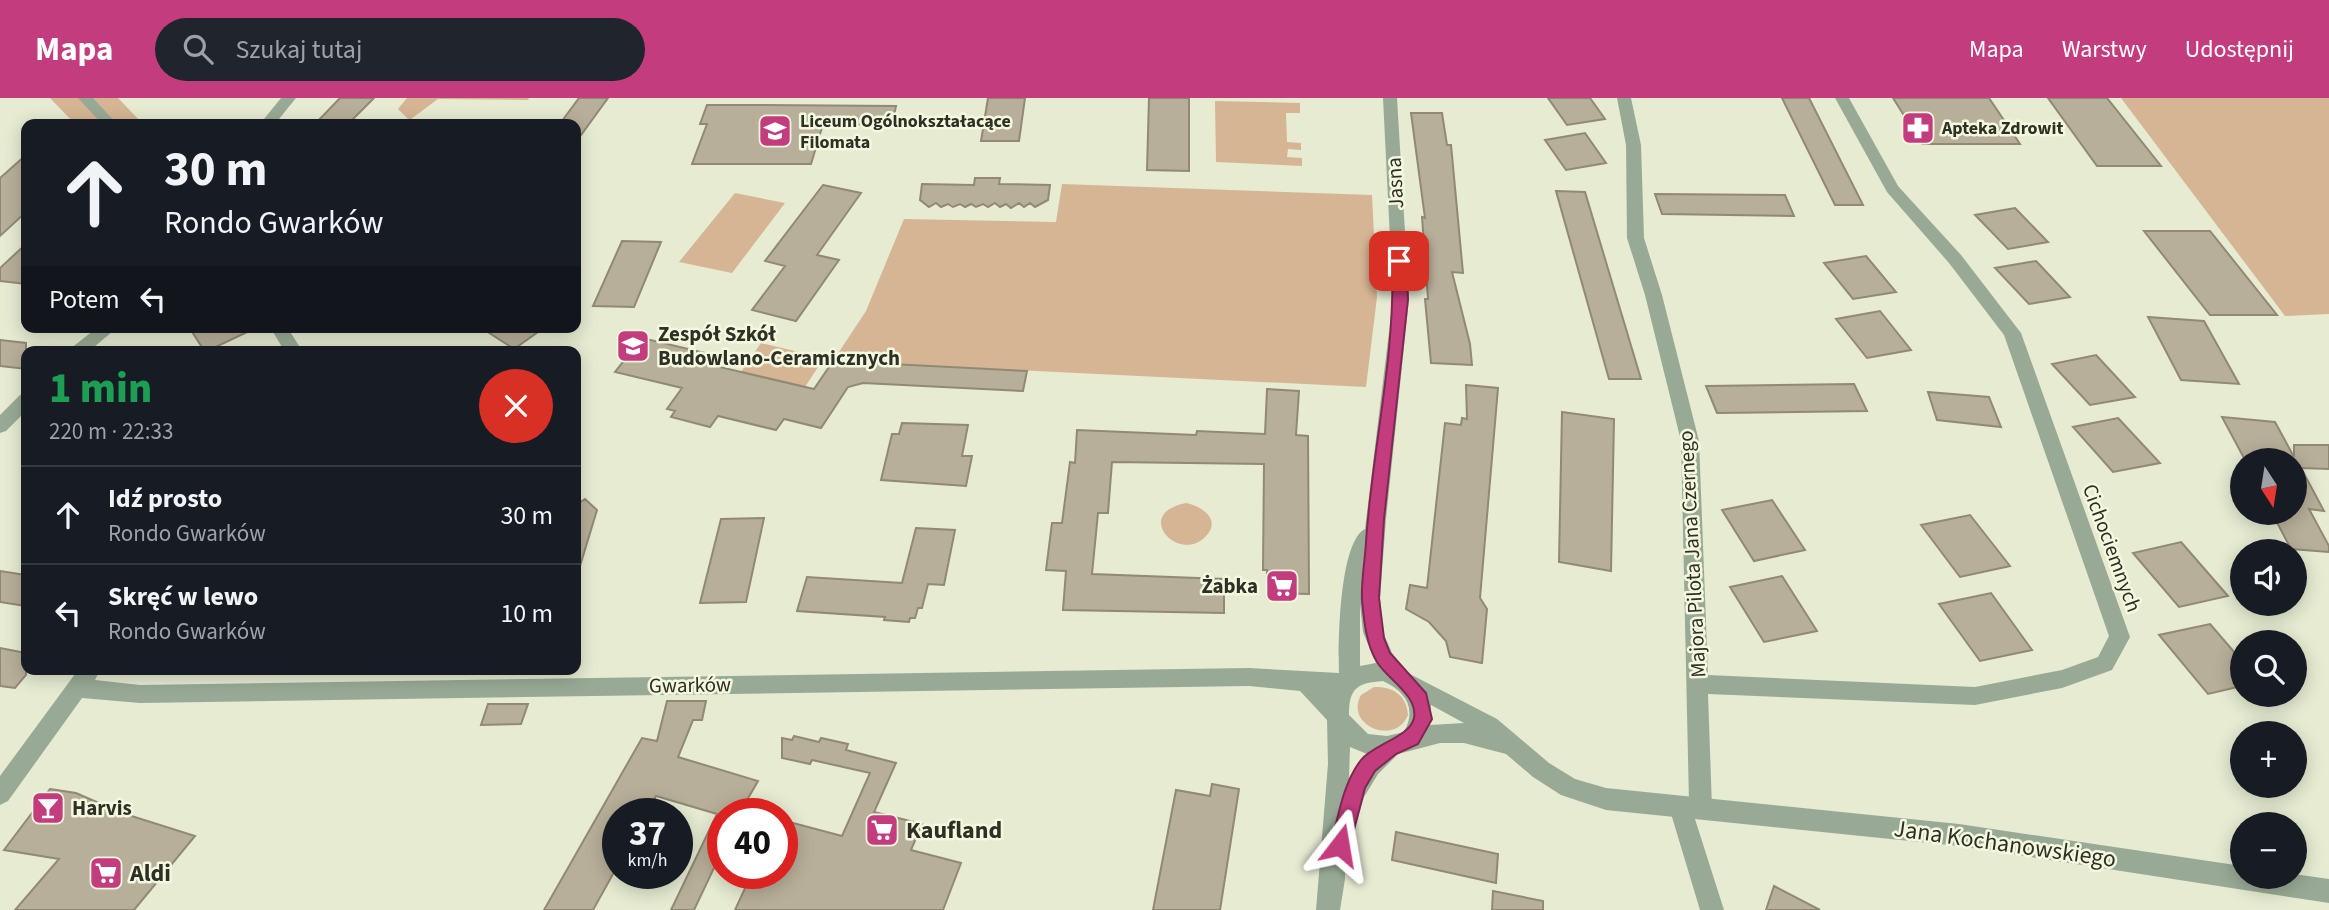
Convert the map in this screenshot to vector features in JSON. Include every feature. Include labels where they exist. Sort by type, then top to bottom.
[{"type":"street","points":[[85,98],[105,119]]},
{"type":"street","points":[[271,119],[289,98]]},
{"type":"street","name":"Jasna","points":[[1390,98],[1401,299],[1376,519],[1370,598],[1373,632],[1384,657],[1402,680]]},
{"type":"street","name":"Majora Pilota Jana Czernego","points":[[1624,98],[1631,116],[1634,138],[1634,227],[1657,305],[1690,441],[1699,684],[1691,807]]},
{"type":"street","name":"Cichociemnych","points":[[1699,684],[1975,696],[2062,679],[2105,664],[2120,638],[2012,333],[1955,259],[1892,189],[1842,98]]},
{"type":"street","points":[[83,346],[102,333]]},
{"type":"street","points":[[0,426],[21,405]]},
{"type":"street","name":"Jasna","points":[[1349,681],[1348,613],[1360,556],[1376,519]]},
{"type":"street","points":[[1384,672],[1402,680],[1420,699],[1423,719],[1401,743],[1368,765],[1356,786],[1345,821],[1329,901],[1339,764],[1338,696],[1349,681],[1365,673],[1384,672]]},
{"type":"street","points":[[0,794],[86,675]]},
{"type":"street","name":"Gwarków","points":[[75,688],[140,694],[1249,677],[1305,682],[1349,681]]},
{"type":"street","name":"Jana Kochanowskiego","points":[[1402,680],[1489,726],[1513,748],[1569,788],[1606,799],[1959,835],[2329,891]]},
{"type":"street","points":[[1305,682],[1338,716],[1349,733],[1365,744],[1401,743]]},
{"type":"street","name":"Jana Kochanowskiego","points":[[1401,743],[1450,732],[1484,738],[1513,748]]},
{"type":"street","points":[[1691,807],[1712,910]]},
{"type":"shaded area","points":[[50,98],[118,98],[138,119],[70,119]]},
{"type":"shaded area","points":[[407,98],[529,98],[438,99],[411,119],[398,109]]},
{"type":"shaded area","points":[[2121,98],[2329,98],[2329,314],[2285,316]]},
{"type":"shaded area","points":[[1215,101],[1300,103],[1300,113],[1286,113],[1287,142],[1301,143],[1301,150],[1288,149],[1287,157],[1302,158],[1302,166],[1216,162]]},
{"type":"shaded area","points":[[1062,184],[1372,195],[1377,297],[1366,387],[833,361],[866,311],[904,219],[1056,222]]},
{"type":"shaded area","points":[[735,193],[785,203],[732,273],[679,262]]},
{"type":"shaded area","points":[[761,343],[824,358],[805,387],[741,372]]},
{"type":"shaded area","points":[[1186,503],[1208,514],[1212,524],[1206,536],[1195,543],[1184,545],[1174,541],[1161,526],[1162,517],[1170,509]]},
{"type":"shaded area","points":[[1374,687],[1387,688],[1402,697],[1408,715],[1402,725],[1383,731],[1365,723],[1359,715],[1361,695]]},
{"type":"building","points":[[340,98],[374,98],[353,119],[320,119]]},
{"type":"building","points":[[579,98],[608,98],[581,135],[581,119],[563,119]]},
{"type":"building","points":[[988,98],[1025,98],[1019,141],[981,141]]},
{"type":"building","points":[[1149,98],[1189,98],[1189,171],[1147,170]]},
{"type":"building","points":[[1548,98],[1590,98],[1605,119],[1567,125]]},
{"type":"building","points":[[1782,98],[1809,98],[1863,205],[1835,205]]},
{"type":"building","points":[[1893,98],[1989,98],[2020,144],[1922,144]]},
{"type":"building","points":[[2048,98],[2107,98],[2161,166],[2097,166]]},
{"type":"building","points":[[707,105],[896,106],[892,125],[823,124],[811,164],[692,164],[707,124],[700,124]]},
{"type":"building","points":[[1411,113],[1442,113],[1447,145],[1451,145],[1463,273],[1452,272],[1470,344],[1472,365],[1431,363],[1425,299],[1428,299],[1422,217],[1425,218]]},
{"type":"building","points":[[1585,133],[1606,163],[1566,170],[1545,140]]},
{"type":"building","points":[[21,159],[21,217],[0,236],[0,178]]},
{"type":"building","points":[[975,178],[1000,178],[999,184],[1050,185],[1048,200],[1035,207],[1030,203],[1024,207],[1019,203],[1011,208],[1006,204],[1000,207],[995,203],[988,207],[971,204],[965,207],[960,204],[953,207],[948,204],[941,207],[936,203],[929,207],[920,200],[922,184],[974,185]]},
{"type":"building","points":[[823,185],[861,193],[817,255],[839,260],[796,321],[752,310],[785,266],[765,261]]},
{"type":"building","points":[[1556,191],[1585,192],[1641,379],[1609,379]]},
{"type":"building","points":[[1655,194],[1785,195],[1794,216],[1662,214]]},
{"type":"building","points":[[2015,208],[2048,242],[2008,249],[1975,215]]},
{"type":"building","points":[[2144,231],[2210,231],[2277,315],[2210,315]]},
{"type":"building","points":[[622,241],[661,242],[634,307],[593,306]]},
{"type":"building","points":[[21,249],[21,283],[0,281],[0,268]]},
{"type":"building","points":[[1866,256],[1896,292],[1853,299],[1824,263]]},
{"type":"building","points":[[2036,261],[2070,297],[2029,304],[1995,268]]},
{"type":"building","points":[[1880,311],[1911,350],[1867,358],[1836,319]]},
{"type":"building","points":[[2148,317],[2204,321],[2239,384],[2181,380]]},
{"type":"building","points":[[193,333],[245,333],[218,346],[201,346]]},
{"type":"building","points":[[489,333],[537,333],[518,346],[509,346]]},
{"type":"building","points":[[642,338],[718,356],[711,365],[814,389],[833,361],[1027,371],[1023,391],[863,383],[848,387],[821,428],[784,419],[776,430],[718,416],[710,427],[671,417],[675,411],[667,409],[682,388],[615,372]]},
{"type":"building","points":[[0,340],[26,343],[26,346],[21,346],[21,368],[0,366]]},
{"type":"building","points":[[2096,355],[2135,397],[2090,405],[2052,364]]},
{"type":"building","points":[[1854,384],[1867,411],[1717,413],[1706,386]]},
{"type":"building","points":[[1466,385],[1498,388],[1480,598],[1487,609],[1482,663],[1450,657],[1446,641],[1429,622],[1406,609],[1410,585],[1427,588],[1445,423],[1461,425],[1462,418],[1467,419]]},
{"type":"building","points":[[1267,389],[1299,391],[1296,435],[1308,436],[1309,594],[1267,593],[1267,570],[1263,570],[1264,464],[1112,462],[1108,513],[1098,513],[1092,574],[1224,579],[1224,613],[1063,610],[1066,571],[1046,570],[1052,523],[1062,523],[1070,462],[1075,463],[1077,430],[1196,435],[1197,431],[1265,434]]},
{"type":"building","points":[[1928,392],[1989,397],[2001,427],[1937,420]]},
{"type":"building","points":[[1562,412],[1614,419],[1611,571],[1559,562]]},
{"type":"building","points":[[2222,417],[2275,422],[2289,448],[2239,448]]},
{"type":"building","points":[[2118,418],[2160,463],[2113,472],[2073,427]]},
{"type":"building","points":[[902,423],[968,425],[962,456],[972,456],[966,486],[881,480],[892,434],[899,434]]},
{"type":"building","points":[[2294,445],[2329,445],[2329,469],[2307,468],[2307,448],[2294,448]]},
{"type":"building","points":[[2307,479],[2324,511],[2309,509],[2329,546],[2329,552],[2307,550],[2307,539],[2286,539],[2278,525],[2307,525]]},
{"type":"building","points":[[585,499],[597,510],[581,563],[581,502]]},
{"type":"building","points":[[1772,500],[1805,550],[1754,561],[1722,510]]},
{"type":"building","points":[[1970,515],[2010,566],[1960,577],[1921,525]]},
{"type":"building","points":[[764,518],[746,602],[700,603],[721,519]]},
{"type":"building","points":[[916,528],[955,530],[944,585],[928,584],[922,608],[918,608],[915,618],[910,618],[909,622],[884,620],[885,617],[797,611],[807,577],[902,583]]},
{"type":"building","points":[[2181,542],[2228,596],[2179,607],[2133,553]]},
{"type":"building","points":[[0,571],[21,574],[21,605],[0,602]]},
{"type":"building","points":[[1782,576],[1817,631],[1764,642],[1730,587]]},
{"type":"building","points":[[1991,593],[2032,650],[1980,661],[1939,604]]},
{"type":"building","points":[[2210,624],[2230,647],[2230,689],[2208,694],[2159,635]]},
{"type":"building","points":[[0,648],[21,652],[21,675],[26,675],[15,688],[0,686]]},
{"type":"building","points":[[667,701],[706,701],[702,720],[693,720],[678,757],[758,781],[748,798],[707,798],[707,811],[693,807],[693,798],[608,798],[642,738],[657,741]]},
{"type":"building","points":[[488,704],[528,704],[521,724],[481,725]]},
{"type":"building","name":"Kaufland","points":[[794,736],[819,742],[821,738],[848,744],[846,750],[896,763],[874,812],[922,824],[911,850],[961,863],[943,910],[735,910],[745,889],[798,889],[798,824],[842,836],[870,773],[812,760],[810,764],[782,758],[782,738],[792,740]]},
{"type":"building","points":[[1212,784],[1239,789],[1220,910],[1153,910],[1176,790],[1210,796]]},
{"type":"building","name":"Aldi","points":[[50,789],[76,793],[122,813],[195,836],[134,910],[15,910],[59,859],[4,850]]},
{"type":"building","points":[[602,808],[602,889],[605,889],[593,910],[544,910]]},
{"type":"building","points":[[1396,832],[1498,854],[1496,883],[1392,860]]},
{"type":"building","points":[[707,835],[707,883],[694,910],[671,910],[681,889],[693,889],[693,864]]},
{"type":"building","points":[[1774,886],[1820,910],[1766,910]]},
{"type":"building","points":[[1493,891],[1543,901],[1543,910],[1492,910]]},
{"type":"place","name":"Apteka Zdrowit","points":[[1918,128]]},
{"type":"place","name":"Liceum Ogólnokształacące Filomata","points":[[775,131]]},
{"type":"place","name":"Zespół Szkół Budowlano-Ceramicznych","points":[[633,346]]},
{"type":"place","name":"Żabka","points":[[1282,586]]},
{"type":"place","name":"Harvis","points":[[48,808]]},
{"type":"place","name":"Kaufland","points":[[882,830]]},
{"type":"place","name":"Aldi","points":[[106,873]]},
{"type":"route","points":[[1340,845],[1356,786],[1368,765],[1390,748],[1412,739],[1423,719],[1420,699],[1400,679],[1384,657],[1375,638],[1370,598],[1376,519],[1401,299],[1399,261]]}]
